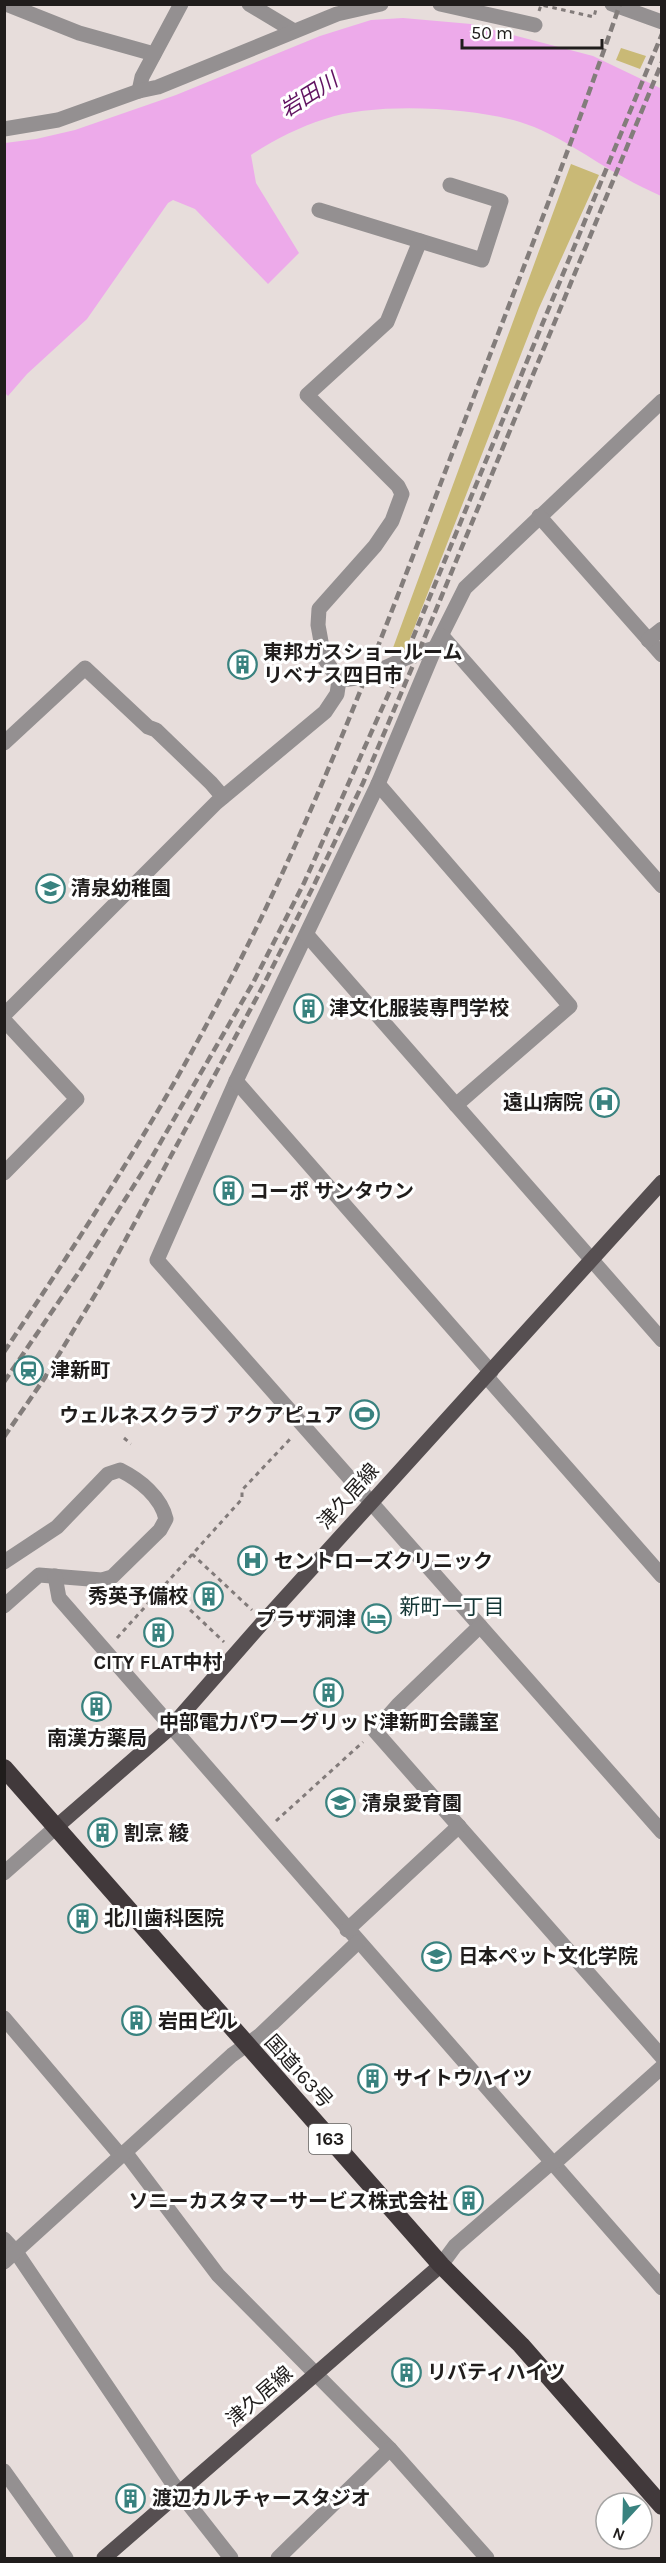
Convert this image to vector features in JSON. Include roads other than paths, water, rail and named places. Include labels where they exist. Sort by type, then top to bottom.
[{"type":"highway","name":"国道163号","points":[[4,1768],[54,1828],[441,2265],[521,2345],[662,2506]]},
{"type":"main road","name":"津久居線","points":[[54,1828],[171,1726],[489,1374],[590,1258],[662,1182]]},
{"type":"main road","name":"津久居線","points":[[104,2559],[441,2265]]},
{"type":"street","points":[[6,4],[79,33],[154,54]]},
{"type":"street","points":[[139,90],[142,77],[181,4]]},
{"type":"street","points":[[249,4],[294,31]]},
{"type":"street","points":[[440,4],[536,25]]},
{"type":"street","points":[[612,4],[662,22]]},
{"type":"street","points":[[4,129],[58,120],[139,90],[158,87],[337,14],[372,5]]},
{"type":"street","points":[[319,210],[482,260],[501,201],[450,185]]},
{"type":"street","points":[[4,1015],[223,797],[325,712],[337,694],[339,681],[324,658],[318,625],[319,609],[375,546],[392,521],[402,494],[398,486],[307,395],[387,322],[420,241]]},
{"type":"street","points":[[662,401],[467,584],[439,642],[378,784],[236,1081],[157,1260],[662,1832]]},
{"type":"street","points":[[539,516],[662,656]]},
{"type":"street","points":[[648,640],[662,629]]},
{"type":"street","points":[[339,681],[354,680],[439,642]]},
{"type":"street","points":[[439,642],[662,886]]},
{"type":"street","points":[[4,743],[85,668],[148,727],[156,730],[223,797]]},
{"type":"street","points":[[378,784],[570,1006],[456,1105]]},
{"type":"street","points":[[307,936],[662,1340]]},
{"type":"street","points":[[4,1020],[77,1099],[4,1173]]},
{"type":"street","points":[[236,1081],[662,1576]]},
{"type":"street","points":[[4,1562],[57,1527],[108,1474],[120,1470],[134,1477],[163,1505],[166,1519],[160,1530],[112,1577],[102,1580],[39,1575],[4,1606]]},
{"type":"street","points":[[55,1576],[59,1598],[662,2288]]},
{"type":"street","points":[[480,1626],[398,1705],[375,1731],[662,2057]]},
{"type":"street","points":[[347,1930],[459,1826]]},
{"type":"street","points":[[4,1873],[54,1828]]},
{"type":"street","points":[[10,2257],[123,2154],[259,2036],[358,1942]]},
{"type":"street","points":[[4,2019],[123,2154],[218,2275],[390,2449],[487,2559]]},
{"type":"street","points":[[441,2265],[454,2246],[552,2162],[558,2160],[662,2067]]},
{"type":"street","points":[[4,2239],[10,2257],[231,2559]]},
{"type":"street","points":[[278,2559],[390,2449]]},
{"type":"street","points":[[5,2472],[66,2559]]},
{"type":"water","name":"岩田川","points":[[403,18],[471,24],[593,56],[660,88],[661,196],[612,171],[548,133],[499,117],[422,108],[370,110],[325,119],[287,134],[251,155],[256,183],[299,253],[268,284],[195,209],[173,200],[168,203],[87,319],[27,374],[8,396],[4,392],[5,143],[75,130],[176,95],[320,36],[371,20]]},
{"type":"railway","points":[[4,1352],[150,1124],[204,1030],[289,860],[343,734],[393,608],[555,184],[620,4]]},
{"type":"railway","points":[[4,1382],[81,1269],[152,1157],[253,983],[304,883],[405,657],[662,34]]},
{"type":"railway","points":[[4,1437],[44,1379],[101,1285],[263,986],[363,783],[662,62]]},
{"type":"place","name":"東邦ガスショールーム リベナス四日市","points":[[242,664]]},
{"type":"place","name":"清泉幼稚園","points":[[50,888]]},
{"type":"place","name":"津文化服装専門学校","points":[[308,1008]]},
{"type":"place","name":"遠山病院","points":[[604,1102]]},
{"type":"place","name":"コーポ サンタウン","points":[[228,1191]]},
{"type":"place","name":"津新町","points":[[29,1370]]},
{"type":"place","name":"ウェルネスクラブ アクアピュア","points":[[364,1415]]},
{"type":"place","name":"セントローズクリニック","points":[[253,1561]]},
{"type":"place","name":"秀英予備校","points":[[209,1596]]},
{"type":"place","name":"プラザ洞津","points":[[377,1619]]},
{"type":"place","name":"CITY FLAT中村","points":[[158,1632]]},
{"type":"place","name":"中部電力パワーグリッド津新町会議室","points":[[329,1692]]},
{"type":"place","name":"南漢方薬局","points":[[97,1707]]},
{"type":"place","name":"清泉愛育園","points":[[341,1803]]},
{"type":"place","name":"割烹 綾","points":[[103,1833]]},
{"type":"place","name":"北川歯科医院","points":[[83,1918]]},
{"type":"place","name":"日本ペット文化学院","points":[[437,1956]]},
{"type":"place","name":"岩田ビル","points":[[137,2021]]},
{"type":"place","name":"サイトウハイツ","points":[[372,2078]]},
{"type":"place","name":"ソニーカスタマーサービス株式会社","points":[[469,2201]]},
{"type":"place","name":"リバティハイツ","points":[[406,2372]]},
{"type":"place","name":"渡辺カルチャースタジオ","points":[[131,2498]]},
{"type":"district","name":"新町一丁目","points":[[452,1607]]}]
